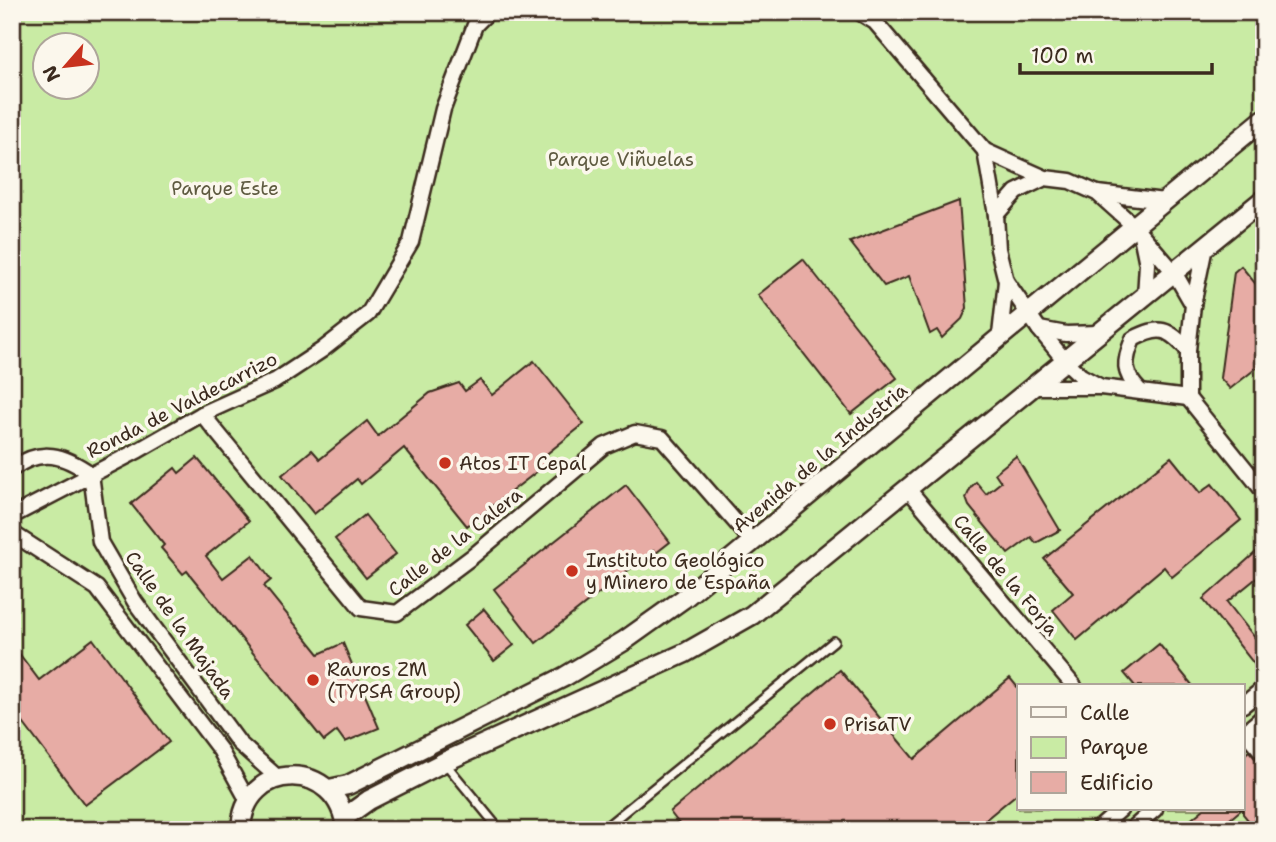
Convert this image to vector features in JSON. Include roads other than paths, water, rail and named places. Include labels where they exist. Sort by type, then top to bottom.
[{"type":"street","name":"Ronda de Valdecarrizo","points":[[12,516],[202,414],[275,381],[322,350],[368,314],[411,242],[443,109],[475,25],[488,12]]},
{"type":"street","points":[[859,12],[875,22],[985,151],[1045,178],[1070,181],[1097,193],[1164,201]]},
{"type":"street","name":"Avenida de la Industria","points":[[329,789],[348,785],[564,677],[624,641],[683,599],[1028,312],[1138,231],[1164,201],[1264,119]]},
{"type":"street","points":[[985,151],[996,215],[998,249],[1006,281],[1000,335]]},
{"type":"street","points":[[996,215],[1016,191],[1045,178]]},
{"type":"street","points":[[1097,193],[1138,231],[1174,272],[1193,305]]},
{"type":"street","points":[[241,830],[248,801],[267,783],[278,778],[296,776],[313,779],[329,789],[339,802],[345,823],[369,800],[444,762],[685,653],[752,615],[1264,199]]},
{"type":"street","points":[[1138,231],[1147,264],[1144,296]]},
{"type":"street","points":[[1205,247],[1193,305],[1188,350],[1188,398],[1264,492]]},
{"type":"street","points":[[1006,281],[1066,362],[1081,376],[1101,387]]},
{"type":"street","points":[[1039,329],[1066,334],[1099,334]]},
{"type":"street","points":[[1140,391],[1129,380],[1125,359],[1133,339],[1152,329],[1171,333],[1188,350]]},
{"type":"street","points":[[1035,387],[1101,387],[1188,398]]},
{"type":"street","name":"Calle de la Calera","points":[[202,414],[362,608],[397,613],[473,556],[604,446],[635,433],[662,438],[753,542]]},
{"type":"street","points":[[12,468],[46,454],[69,458],[91,474]]},
{"type":"street","name":"Calle de la Majada","points":[[91,474],[100,542],[135,601],[239,743],[278,778]]},
{"type":"street","name":"Calle de la Forja","points":[[908,489],[1072,684]]},
{"type":"street","points":[[12,533],[97,588],[220,750],[248,801]]},
{"type":"street","points":[[1244,704],[1264,688]]},
{"type":"street","points":[[1264,716],[1244,733],[1264,754]]},
{"type":"street","points":[[1097,830],[1120,810]]},
{"type":"street","points":[[1131,830],[1154,810]]},
{"type":"lane","points":[[602,830],[834,641]]},
{"type":"lane","points":[[444,762],[500,830]]},
{"type":"place","name":"Atos IT Cepal","points":[[445,463]]},
{"type":"place","name":"Instituto Geológico y Minero de España","points":[[572,571]]},
{"type":"place","name":"Rauros ZM (TYPSA Group)","points":[[313,680]]},
{"type":"place","name":"PrisaTV","points":[[830,724]]},
{"type":"park label","name":"Parque Viñuelas","points":[[621,159]]},
{"type":"park label","name":"Parque Este","points":[[225,188]]}]
